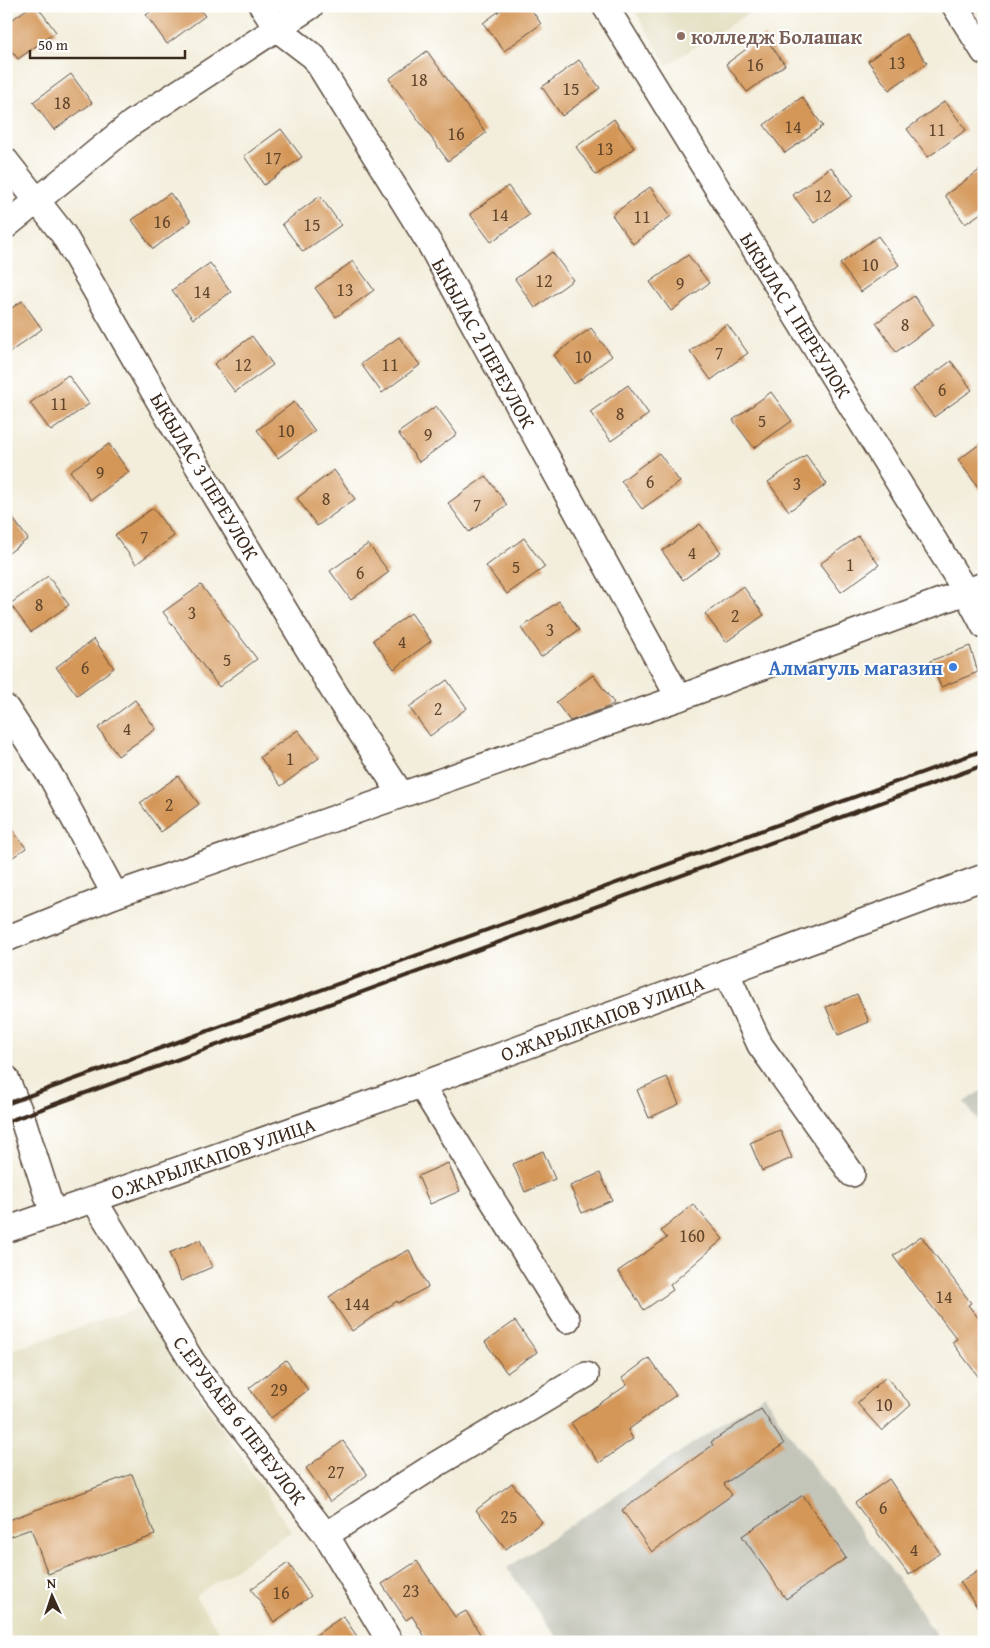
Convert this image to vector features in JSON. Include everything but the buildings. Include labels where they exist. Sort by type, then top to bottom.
[{"type":"street","name":"ЫКЫЛАС 2 ПЕРЕУЛОК","points":[[262,6],[276,28],[314,57],[431,246],[679,698]]},
{"type":"street","points":[[6,226],[36,199],[132,123],[312,6]]},
{"type":"street","name":"ЫКЫЛАС 1 ПЕРЕУЛОК","points":[[605,6],[975,589],[984,626]]},
{"type":"street","points":[[955,6],[984,52]]},
{"type":"street","name":"ЫКЫЛАС 3 ПЕРЕУЛОК","points":[[6,161],[63,234],[174,427],[336,695],[401,794]]},
{"type":"street","points":[[6,939],[114,895],[679,698],[975,589]]},
{"type":"street","points":[[6,708],[53,780],[114,895]]},
{"type":"street","name":"О.ЖАРЫЛКАПОВ УЛИЦА","points":[[6,1230],[420,1085],[984,877]]},
{"type":"street","name":"О.ЖАРЫЛКАПОВ УЛИЦА","points":[[726,972],[760,1045],[852,1174]]},
{"type":"street","points":[[6,1078],[22,1117],[52,1214]]},
{"type":"street","points":[[420,1085],[567,1320]]},
{"type":"street","name":"С.ЕРУБАЕВ 6 ПЕРЕУЛОК","points":[[94,1200],[193,1363],[326,1535],[390,1642]]},
{"type":"street","points":[[326,1535],[435,1465],[586,1375]]},
{"type":"shaded area","name":"колледж Болашак","points":[[632,6],[760,6],[667,65]]},
{"type":"shaded area","points":[[984,1089],[984,1129],[964,1102]]},
{"type":"shaded area","points":[[141,1307],[291,1531],[195,1596],[226,1642],[6,1642],[6,1352]]},
{"type":"shaded area","points":[[765,1395],[777,1416],[821,1478],[911,1596],[940,1642],[560,1642],[507,1568]]},
{"type":"railway","points":[[6,1104],[984,750]]},
{"type":"railway","points":[[6,1122],[984,765]]},
{"type":"place","name":"колледж Болашак","points":[[681,36]]},
{"type":"place","name":"Алмагуль магазин","points":[[953,667]]}]
